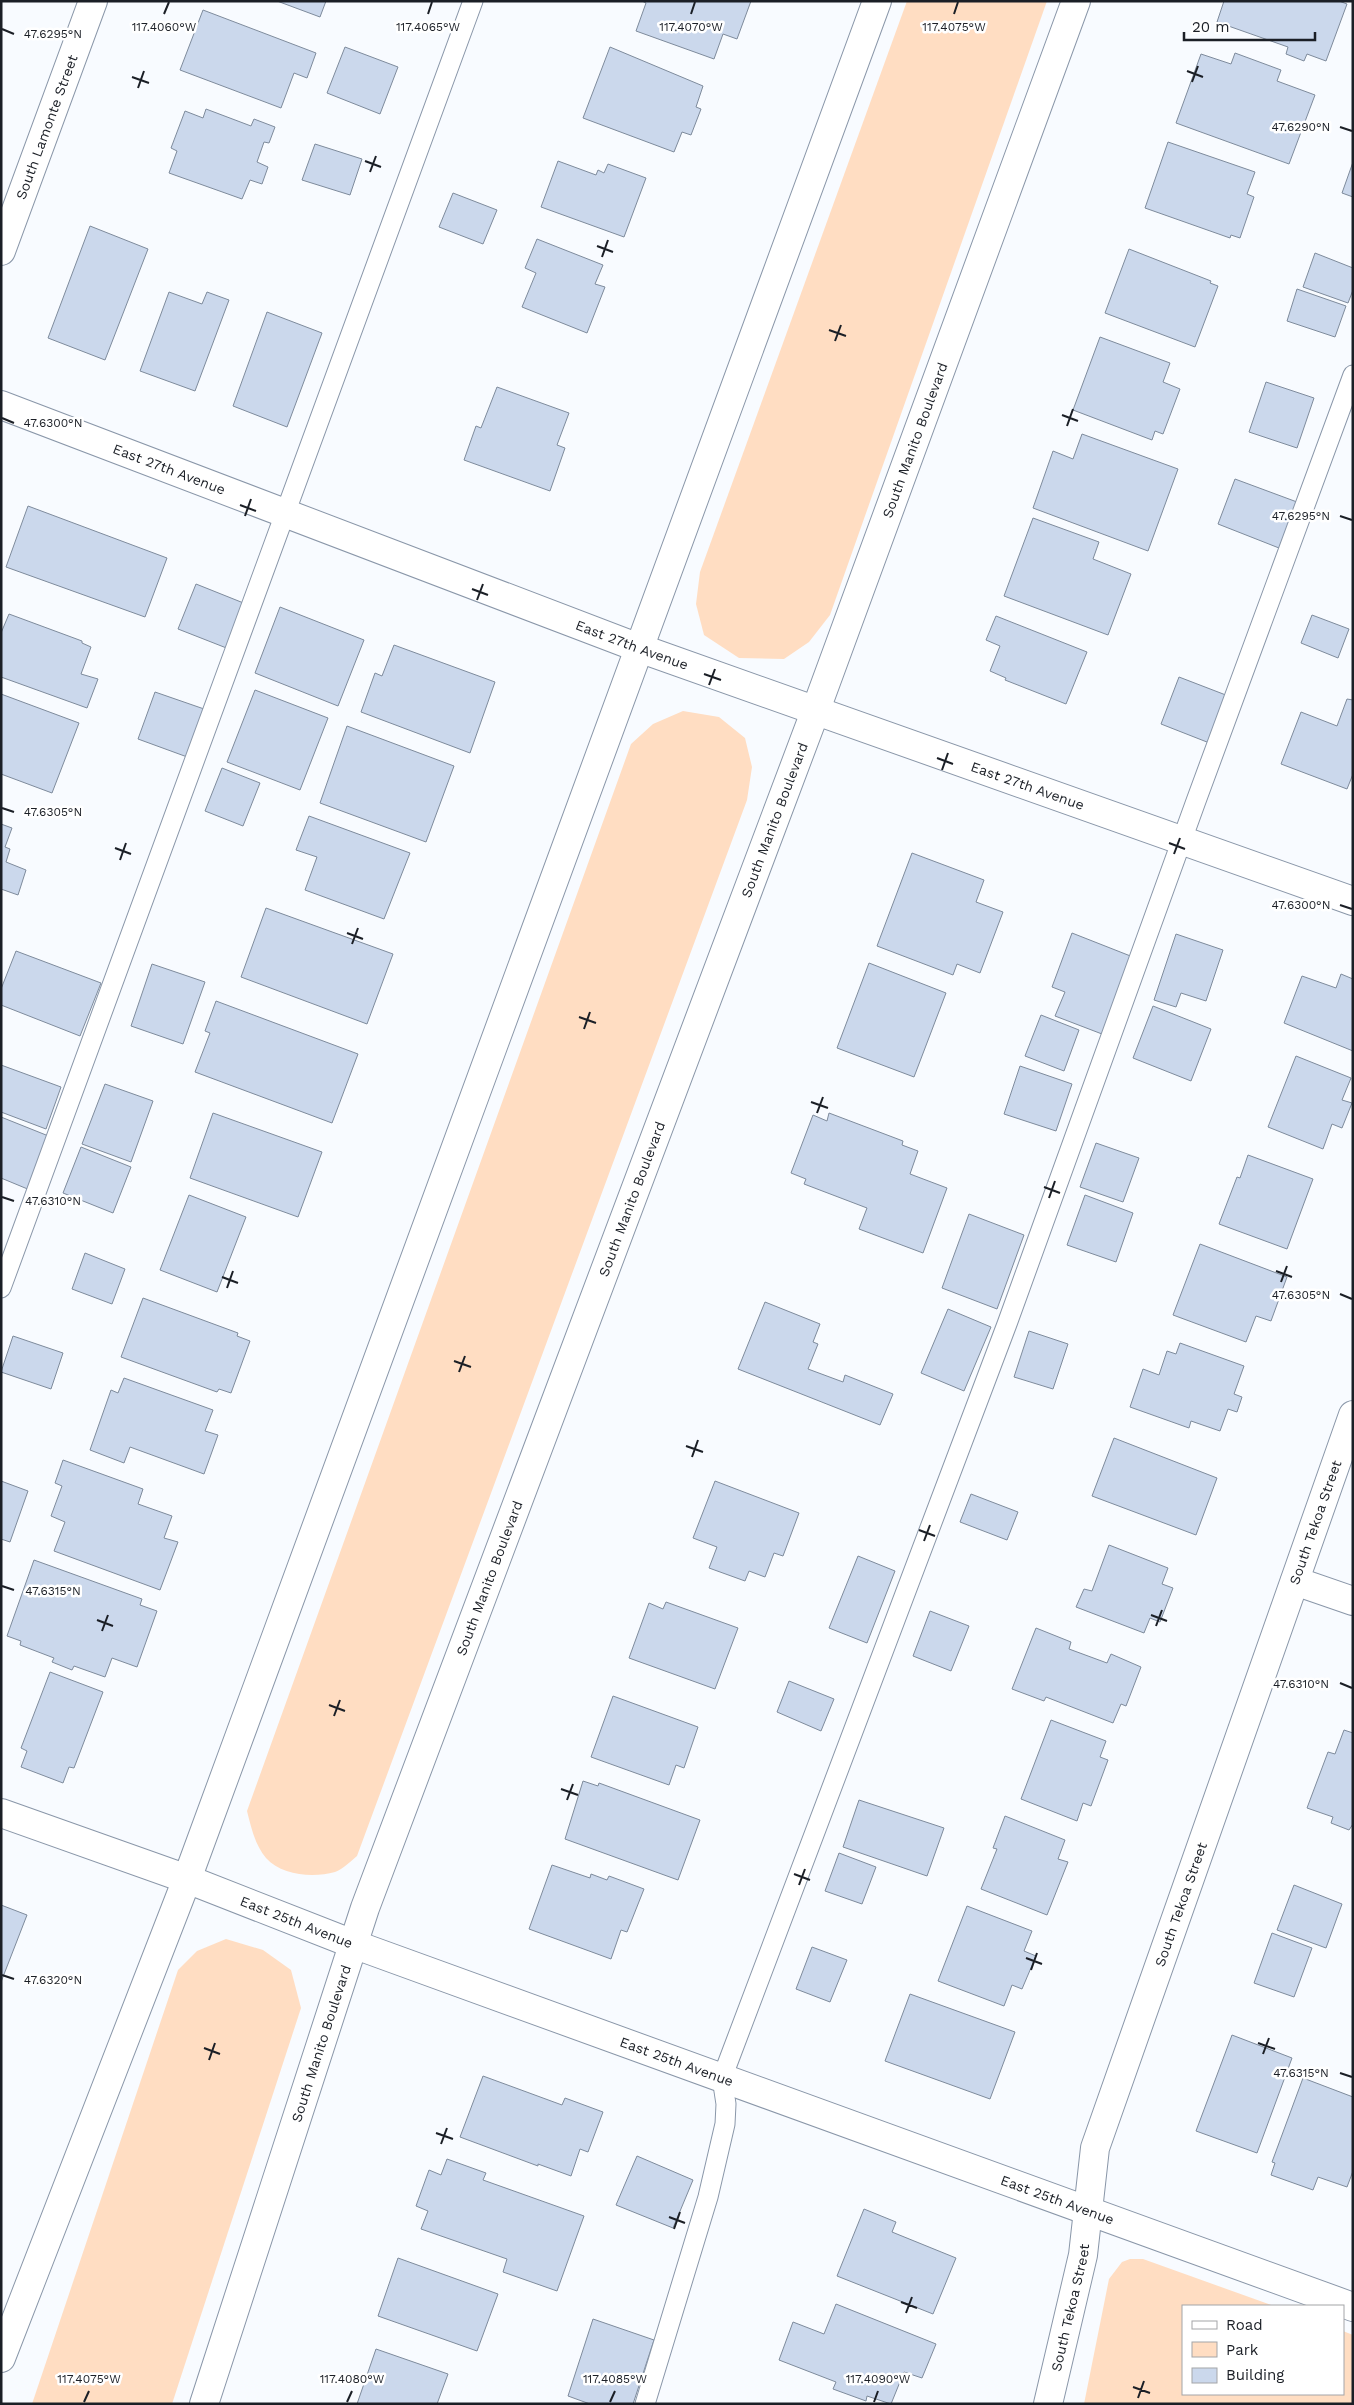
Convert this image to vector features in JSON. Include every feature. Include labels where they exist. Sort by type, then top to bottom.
[{"type":"street","name":"South Lamonte Street","points":[[1,251],[93,1]]},
{"type":"street","points":[[1,2358],[187,1879],[877,1]]},
{"type":"street","name":"South Manito Boulevard","points":[[204,2404],[353,1944],[814,712],[1076,1]]},
{"type":"street","name":"East 27th Avenue","points":[[1,405],[639,648],[814,712],[1353,901]]},
{"type":"street","name":"South Tekoa Street","points":[[1048,2404],[1083,2254],[1086,2211],[1095,2148],[1353,1415]]},
{"type":"street","points":[[1295,1581],[1353,1601]]},
{"type":"street","name":"East 25th Avenue","points":[[1,1813],[187,1879],[353,1944],[1353,2307]]},
{"type":"lane","points":[[1,1288],[473,1]]},
{"type":"lane","points":[[645,2404],[710,2188],[725,2124],[726,2104],[722,2078],[1007,1324],[1181,841],[1353,375]]},
{"type":"green space","points":[[907,1],[1047,1],[830,615],[809,642],[784,659],[739,658],[704,635],[696,604],[700,572]]},
{"type":"green space","points":[[683,711],[719,717],[745,738],[752,767],[747,800],[357,1856],[344,1867],[327,1874],[308,1875],[289,1872],[273,1864],[262,1853],[254,1836],[247,1811],[631,744],[653,724]]},
{"type":"green space","points":[[226,1939],[263,1950],[291,1970],[301,2008],[172,2404],[32,2404],[178,1970],[197,1951]]},
{"type":"green space","points":[[1130,2259],[1143,2259],[1271,2305],[1182,2305],[1182,2395],[1344,2395],[1344,2331],[1353,2335],[1353,2404],[1084,2404],[1109,2279],[1122,2262]]},
{"type":"building","points":[[277,1],[326,1],[320,17]]},
{"type":"building","points":[[642,1],[751,1],[737,39],[723,34],[714,59],[636,31],[646,3]]},
{"type":"building","points":[[1224,1],[1339,1],[1347,4],[1326,61],[1307,54],[1304,61],[1286,54],[1288,47],[1217,22]]},
{"type":"building","points":[[203,10],[316,53],[307,78],[294,73],[281,108],[180,70]]},
{"type":"building","points":[[345,47],[398,67],[380,114],[327,93]]},
{"type":"building","points":[[610,47],[703,86],[696,107],[701,109],[691,135],[682,132],[674,152],[583,118]]},
{"type":"building","points":[[1235,53],[1281,70],[1277,81],[1315,95],[1289,164],[1176,123],[1201,54],[1231,64]]},
{"type":"building","points":[[206,109],[251,126],[254,119],[275,127],[269,143],[264,142],[257,162],[268,167],[262,184],[250,180],[242,199],[169,173],[177,151],[171,148],[185,111],[203,118]]},
{"type":"building","points":[[1168,142],[1255,172],[1247,194],[1254,197],[1240,238],[1231,235],[1230,238],[1145,208]]},
{"type":"building","points":[[315,144],[362,159],[350,195],[302,180]]},
{"type":"building","points":[[558,161],[596,175],[598,170],[604,173],[608,164],[646,178],[624,237],[541,207]]},
{"type":"building","points":[[1353,162],[1353,197],[1342,193]]},
{"type":"building","points":[[453,193],[497,210],[483,244],[439,227]]},
{"type":"building","points":[[90,226],[148,249],[105,360],[48,338]]},
{"type":"building","points":[[537,239],[603,265],[595,284],[605,287],[587,333],[522,307],[536,273],[525,268]]},
{"type":"building","points":[[1129,249],[1211,281],[1210,283],[1218,286],[1195,347],[1105,313]]},
{"type":"building","points":[[1315,253],[1353,268],[1353,290],[1348,303],[1303,287]]},
{"type":"building","points":[[1297,289],[1346,306],[1335,337],[1287,321]]},
{"type":"building","points":[[169,292],[202,304],[207,292],[229,300],[195,391],[140,371]]},
{"type":"building","points":[[267,312],[322,333],[287,427],[233,406]]},
{"type":"building","points":[[1100,337],[1170,363],[1163,382],[1180,389],[1163,434],[1155,431],[1152,440],[1073,410]]},
{"type":"building","points":[[1266,382],[1314,398],[1297,448],[1249,432]]},
{"type":"building","points":[[497,387],[569,413],[557,445],[565,448],[550,491],[464,460],[476,426],[481,428]]},
{"type":"building","points":[[1082,434],[1178,469],[1148,551],[1033,508],[1053,451],[1073,459]]},
{"type":"building","points":[[1235,479],[1297,502],[1279,548],[1218,524]]},
{"type":"building","points":[[28,506],[167,558],[145,617],[6,567]]},
{"type":"building","points":[[1033,518],[1099,542],[1093,559],[1131,574],[1108,635],[1004,596]]},
{"type":"building","points":[[196,584],[246,604],[229,649],[178,629]]},
{"type":"building","points":[[280,607],[364,640],[338,706],[255,673]]},
{"type":"building","points":[[9,614],[82,641],[82,643],[91,647],[81,674],[98,679],[87,708],[1,677],[1,633]]},
{"type":"building","points":[[1312,615],[1349,629],[1338,658],[1301,643]]},
{"type":"building","points":[[996,616],[1087,652],[1066,704],[1005,680],[1006,678],[990,671],[1000,646],[986,640]]},
{"type":"building","points":[[394,645],[495,682],[470,753],[361,712],[375,673],[382,676]]},
{"type":"building","points":[[1179,677],[1231,697],[1212,744],[1161,724]]},
{"type":"building","points":[[255,690],[328,718],[300,790],[227,762]]},
{"type":"building","points":[[155,692],[207,710],[190,758],[138,739]]},
{"type":"building","points":[[1,694],[79,723],[52,793],[1,774]]},
{"type":"building","points":[[1347,699],[1353,700],[1353,774],[1347,789],[1281,764],[1301,712],[1337,726]]},
{"type":"building","points":[[347,726],[454,766],[426,842],[320,803]]},
{"type":"building","points":[[222,768],[260,783],[243,826],[205,811]]},
{"type":"building","points":[[309,816],[410,853],[384,919],[305,890],[317,857],[296,850]]},
{"type":"building","points":[[1,824],[12,828],[5,847],[10,849],[6,862],[26,870],[18,895],[1,889]]},
{"type":"building","points":[[912,853],[984,880],[976,902],[1003,912],[980,973],[957,964],[953,975],[877,946]]},
{"type":"building","points":[[266,908],[393,954],[367,1024],[241,977]]},
{"type":"building","points":[[1072,933],[1133,957],[1102,1034],[1055,1016],[1065,992],[1052,987]]},
{"type":"building","points":[[1176,934],[1223,950],[1206,1001],[1181,993],[1176,1007],[1154,1000]]},
{"type":"building","points":[[16,951],[101,983],[80,1036],[1,1005],[1,989]]},
{"type":"building","points":[[869,963],[946,993],[914,1077],[837,1048]]},
{"type":"building","points":[[152,964],[205,982],[183,1044],[131,1026]]},
{"type":"building","points":[[1341,974],[1353,979],[1353,1051],[1284,1023],[1302,976],[1336,988]]},
{"type":"building","points":[[216,1001],[358,1054],[332,1123],[195,1072],[210,1033],[205,1031]]},
{"type":"building","points":[[1153,1006],[1211,1029],[1191,1081],[1133,1058]]},
{"type":"building","points":[[1041,1015],[1079,1030],[1064,1071],[1025,1056]]},
{"type":"building","points":[[1296,1056],[1351,1078],[1342,1100],[1352,1103],[1342,1128],[1332,1124],[1323,1149],[1268,1127]]},
{"type":"building","points":[[1,1065],[61,1087],[46,1129],[1,1112]]},
{"type":"building","points":[[1020,1066],[1072,1084],[1056,1131],[1004,1114]]},
{"type":"building","points":[[105,1084],[153,1101],[131,1162],[82,1144]]},
{"type":"building","points":[[213,1113],[322,1152],[298,1217],[190,1178]]},
{"type":"building","points":[[829,1113],[903,1141],[902,1145],[918,1151],[910,1174],[947,1188],[923,1253],[859,1229],[867,1208],[804,1184],[806,1179],[791,1173],[813,1115],[827,1121]]},
{"type":"building","points":[[1,1117],[51,1137],[30,1190],[1,1178]]},
{"type":"building","points":[[1096,1143],[1139,1158],[1123,1202],[1080,1187]]},
{"type":"building","points":[[81,1147],[131,1167],[113,1213],[63,1193]]},
{"type":"building","points":[[1248,1155],[1313,1179],[1287,1249],[1219,1224],[1237,1177],[1240,1178]]},
{"type":"building","points":[[189,1195],[246,1217],[217,1292],[160,1270]]},
{"type":"building","points":[[1085,1195],[1133,1213],[1116,1262],[1067,1245]]},
{"type":"building","points":[[969,1214],[1024,1235],[997,1309],[942,1288]]},
{"type":"building","points":[[1200,1244],[1287,1277],[1271,1321],[1256,1316],[1246,1342],[1173,1315]]},
{"type":"building","points":[[85,1253],[125,1269],[112,1304],[72,1289]]},
{"type":"building","points":[[143,1298],[238,1333],[237,1336],[250,1341],[231,1393],[219,1389],[217,1392],[121,1357]]},
{"type":"building","points":[[765,1302],[820,1324],[813,1342],[818,1344],[808,1369],[843,1382],[845,1375],[893,1394],[880,1425],[738,1369]]},
{"type":"building","points":[[948,1309],[991,1327],[964,1391],[921,1373]]},
{"type":"building","points":[[1029,1331],[1068,1344],[1053,1389],[1014,1377]]},
{"type":"building","points":[[13,1336],[63,1353],[51,1389],[1,1372]]},
{"type":"building","points":[[1180,1343],[1244,1366],[1234,1394],[1242,1397],[1237,1412],[1228,1409],[1220,1431],[1191,1421],[1189,1428],[1130,1407],[1143,1369],[1159,1375],[1167,1351],[1176,1354]]},
{"type":"building","points":[[124,1378],[213,1410],[205,1431],[218,1435],[204,1474],[130,1447],[124,1463],[90,1450],[111,1390],[118,1393]]},
{"type":"building","points":[[1114,1438],[1217,1478],[1196,1535],[1092,1496]]},
{"type":"building","points":[[63,1460],[143,1489],[138,1504],[172,1516],[164,1538],[178,1542],[160,1590],[54,1551],[65,1522],[51,1516],[62,1486],[55,1483]]},
{"type":"building","points":[[1,1481],[28,1491],[10,1542],[1,1539]]},
{"type":"building","points":[[715,1481],[799,1513],[783,1556],[774,1553],[765,1577],[749,1571],[745,1581],[709,1568],[717,1547],[693,1538]]},
{"type":"building","points":[[971,1494],[1018,1512],[1007,1540],[960,1522]]},
{"type":"building","points":[[1109,1545],[1168,1568],[1162,1584],[1173,1588],[1160,1622],[1150,1618],[1144,1633],[1076,1607],[1084,1589],[1092,1591]]},
{"type":"building","points":[[858,1556],[895,1571],[867,1643],[829,1628]]},
{"type":"building","points":[[34,1560],[142,1599],[140,1605],[157,1611],[137,1667],[112,1658],[105,1677],[74,1666],[72,1670],[52,1662],[54,1658],[20,1645],[21,1641],[7,1636]]},
{"type":"building","points":[[666,1602],[738,1628],[715,1689],[629,1658],[649,1603],[663,1609]]},
{"type":"building","points":[[930,1611],[969,1626],[951,1671],[913,1656]]},
{"type":"building","points":[[1036,1628],[1071,1642],[1069,1649],[1107,1663],[1111,1654],[1141,1667],[1126,1706],[1121,1704],[1113,1723],[1046,1697],[1044,1701],[1012,1689]]},
{"type":"building","points":[[50,1672],[103,1692],[74,1768],[69,1767],[63,1783],[21,1767],[27,1751],[21,1748]]},
{"type":"building","points":[[789,1681],[834,1699],[821,1731],[777,1712]]},
{"type":"building","points":[[613,1696],[698,1727],[684,1768],[676,1765],[669,1785],[591,1757]]},
{"type":"building","points":[[1051,1720],[1106,1741],[1100,1757],[1108,1760],[1091,1806],[1083,1803],[1077,1821],[1021,1799]]},
{"type":"building","points":[[1344,1730],[1353,1733],[1353,1824],[1349,1830],[1331,1823],[1333,1817],[1307,1808],[1328,1752],[1335,1754]]},
{"type":"building","points":[[583,1781],[598,1786],[599,1783],[700,1820],[678,1880],[565,1839]]},
{"type":"building","points":[[859,1800],[944,1828],[927,1876],[843,1847]]},
{"type":"building","points":[[1005,1816],[1065,1840],[1058,1859],[1068,1862],[1047,1915],[981,1889],[997,1849],[993,1848]]},
{"type":"building","points":[[839,1853],[876,1867],[862,1904],[825,1891]]},
{"type":"building","points":[[552,1865],[590,1878],[591,1874],[607,1880],[609,1876],[644,1889],[627,1932],[621,1930],[611,1959],[529,1929]]},
{"type":"building","points":[[1294,1885],[1342,1904],[1326,1948],[1277,1930]]},
{"type":"building","points":[[1,1905],[27,1915],[1,1982]]},
{"type":"building","points":[[967,1906],[1032,1931],[1024,1951],[1036,1956],[1022,1989],[1012,1985],[1004,2006],[938,1981]]},
{"type":"building","points":[[1272,1933],[1312,1948],[1294,1997],[1254,1983]]},
{"type":"building","points":[[812,1947],[847,1960],[830,2002],[796,1989]]},
{"type":"building","points":[[910,1994],[1015,2032],[990,2099],[885,2061]]},
{"type":"building","points":[[1232,2035],[1292,2058],[1257,2153],[1196,2131]]},
{"type":"building","points":[[483,2076],[562,2105],[565,2098],[603,2112],[588,2152],[580,2149],[571,2176],[538,2164],[538,2166],[460,2137]]},
{"type":"building","points":[[1303,2078],[1353,2097],[1353,2171],[1347,2187],[1318,2177],[1313,2190],[1271,2175],[1275,2163],[1272,2162]]},
{"type":"building","points":[[637,2156],[693,2180],[673,2228],[616,2205]]},
{"type":"building","points":[[447,2159],[486,2173],[483,2180],[584,2216],[557,2291],[503,2272],[507,2259],[421,2229],[428,2211],[416,2206],[429,2170],[441,2175]]},
{"type":"building","points":[[864,2209],[896,2222],[892,2232],[956,2258],[933,2314],[837,2276]]},
{"type":"building","points":[[398,2258],[498,2294],[477,2351],[378,2316]]},
{"type":"building","points":[[836,2304],[936,2344],[922,2378],[904,2372],[891,2404],[867,2396],[866,2401],[833,2389],[836,2382],[779,2360],[793,2322],[824,2334]]},
{"type":"building","points":[[593,2319],[654,2340],[633,2404],[590,2404],[568,2396]]},
{"type":"building","points":[[376,2349],[448,2374],[437,2404],[357,2404]]}]
